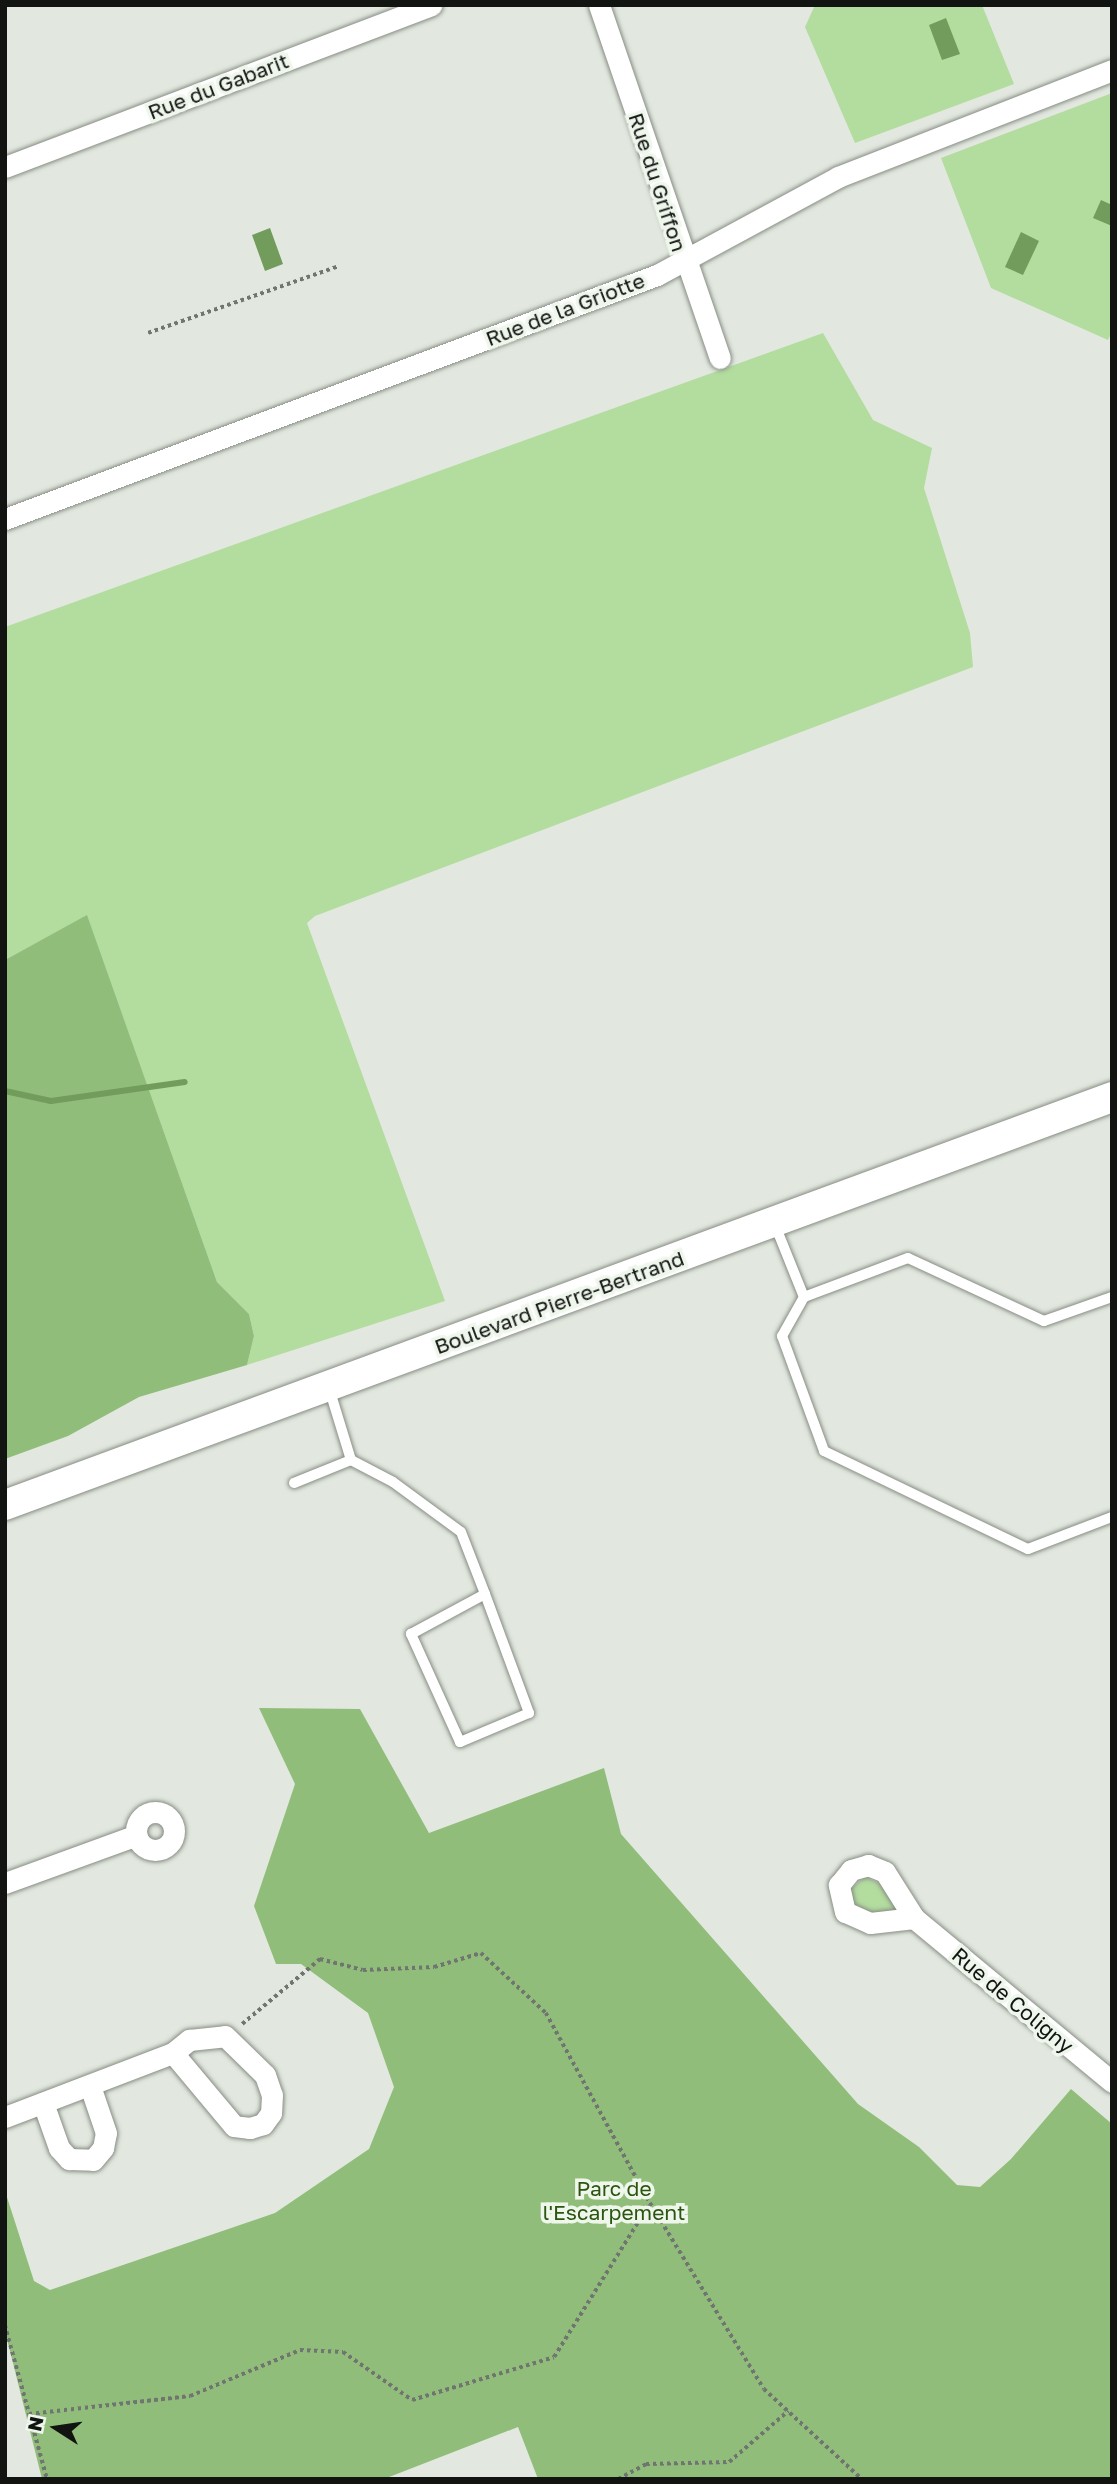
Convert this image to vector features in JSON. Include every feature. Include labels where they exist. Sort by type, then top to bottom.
[{"type":"main road","name":"Boulevard Pierre-Bertrand","points":[[5,1505],[1112,1097]]},
{"type":"street","name":"Rue du Gabarit","points":[[5,167],[431,5]]},
{"type":"street","name":"Rue du Griffon","points":[[599,5],[684,260],[720,358]]},
{"type":"street","name":"Rue de la Griotte","points":[[5,519],[657,275],[838,177],[1112,70]]},
{"type":"street","points":[[5,1883],[137,1835]]},
{"type":"street","name":"Rue de Coligny","points":[[915,1918],[1111,2080]]},
{"type":"street","points":[[5,2117],[173,2053],[189,2040],[225,2036],[265,2075],[272,2095],[271,2113],[263,2124],[250,2128],[234,2126],[173,2053]]},
{"type":"street","points":[[43,2103],[58,2148],[69,2159],[93,2160],[103,2148],[106,2133],[90,2085]]},
{"type":"lane","points":[[774,1222],[804,1297]]},
{"type":"lane","points":[[1112,1297],[1044,1321],[908,1258],[804,1297],[782,1336],[824,1451],[1028,1549],[1112,1517]]},
{"type":"lane","points":[[328,1386],[351,1460],[393,1482],[461,1532],[485,1594],[529,1713],[460,1742],[411,1634],[485,1594]]},
{"type":"lane","points":[[294,1483],[351,1460]]},
{"type":"path","points":[[148,332],[339,266]]},
{"type":"path","points":[[225,2036],[320,1959],[363,1970],[434,1967],[481,1953],[546,2012],[650,2203],[750,2368],[788,2411],[862,2479]]},
{"type":"path","points":[[29,2414],[190,2396],[300,2350],[343,2352],[412,2400],[554,2357],[650,2203]]},
{"type":"path","points":[[5,2325],[47,2479]]},
{"type":"path","points":[[618,2479],[646,2464],[729,2462],[788,2411]]},
{"type":"shaded area","points":[[815,5],[982,5],[1014,84],[855,143],[805,27]]},
{"type":"shaded area","points":[[946,18],[960,54],[942,60],[929,25]]},
{"type":"shaded area","points":[[1112,93],[1112,332],[1108,340],[991,288],[941,158]]},
{"type":"shaded area","points":[[1101,200],[1112,205],[1112,226],[1093,218]]},
{"type":"shaded area","points":[[270,228],[283,264],[265,271],[252,235]]},
{"type":"shaded area","points":[[1021,232],[1039,241],[1023,275],[1005,267]]},
{"type":"shaded area","points":[[823,333],[873,420],[932,448],[924,488],[970,633],[973,667],[315,916],[307,923],[445,1301],[247,1365],[254,1336],[249,1314],[217,1282],[87,916],[5,960],[5,627]]},
{"type":"shaded area","points":[[865,1877],[883,1885],[899,1913],[861,1912],[853,1908],[847,1892]]},
{"type":"green space","points":[[87,915],[217,1282],[249,1314],[254,1336],[247,1365],[139,1397],[68,1436],[5,1459],[5,960]]},
{"type":"green space","name":"Parc de l'Escarpement","points":[[259,1708],[360,1709],[429,1833],[604,1768],[621,1834],[858,2104],[919,2147],[957,2185],[980,2187],[1011,2159],[1071,2089],[1112,2124],[1112,2479],[538,2479],[518,2427],[384,2479],[42,2479],[5,2331],[5,2191],[34,2281],[50,2290],[275,2213],[369,2149],[394,2087],[368,2013],[301,1964],[276,1964],[254,1906],[295,1784]]},
{"type":"waterway","points":[[5,1091],[51,1101],[185,1082]]}]
